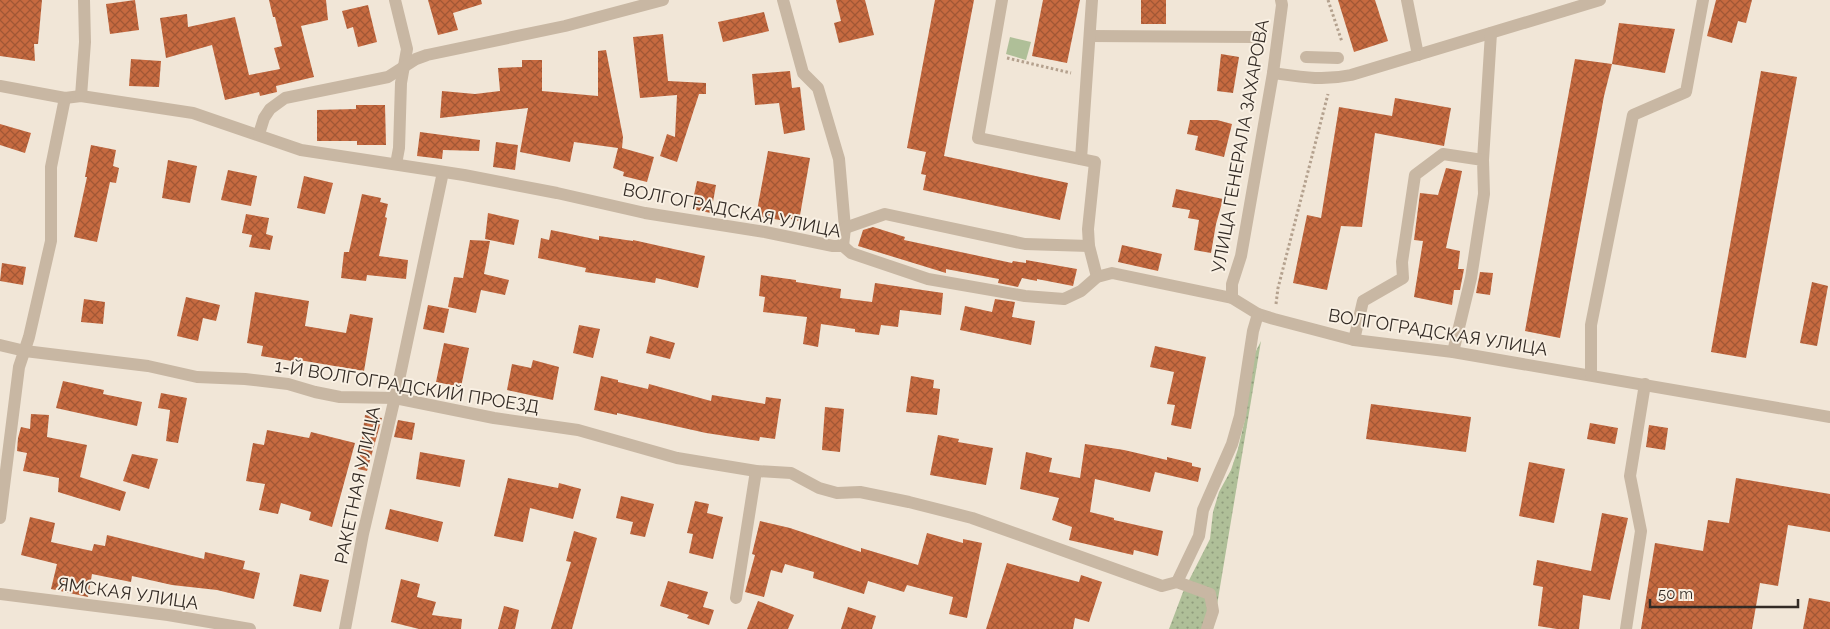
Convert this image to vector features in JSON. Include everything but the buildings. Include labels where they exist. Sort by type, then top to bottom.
[{"type":"street","points":[[81,96],[85,42],[84,0]]},
{"type":"street","points":[[395,0],[407,49],[401,83],[399,148],[396,164]]},
{"type":"street","points":[[258,134],[264,118],[270,109],[285,98],[388,77],[404,66],[427,55],[565,26],[663,0]]},
{"type":"street","points":[[783,0],[803,73],[818,88],[839,160],[845,228],[843,246]]},
{"type":"street","points":[[1002,0],[978,138],[1094,162],[1088,228],[1089,246],[1097,277]]},
{"type":"street","points":[[1081,159],[1092,0]]},
{"type":"street","name":"УЛИЦА ГЕНЕРАЛА ЗАХАРОВА","points":[[1232,298],[1232,284],[1241,256],[1273,73],[1282,5],[1281,0]]},
{"type":"street","points":[[1407,0],[1418,55]]},
{"type":"street","points":[[1273,73],[1332,79],[1351,76],[1600,0]]},
{"type":"street","points":[[1591,375],[1591,325],[1633,115],[1686,92],[1703,0]]},
{"type":"street","points":[[1454,352],[1473,269],[1484,194],[1491,33]]},
{"type":"street","points":[[1090,36],[1254,37]]},
{"type":"street","points":[[1306,57],[1338,58]]},
{"type":"street","name":"ВОЛГОГРАДСКАЯ УЛИЦА","points":[[0,86],[65,98],[81,96],[193,113],[302,150],[443,172],[557,193],[645,213],[843,246],[851,253],[928,279],[1025,296],[1064,299],[1081,291],[1097,277],[1112,273],[1232,298],[1258,314],[1354,340],[1454,352],[1830,416]]},
{"type":"street","points":[[0,518],[20,367],[51,241],[51,167],[65,98]]},
{"type":"street","points":[[1354,340],[1363,301],[1403,278],[1402,262],[1415,175],[1443,154],[1484,160]]},
{"type":"street","name":"РАКЕТНАЯ УЛИЦА","points":[[346,629],[363,534],[443,172]]},
{"type":"street","points":[[845,228],[885,214],[1025,244],[1089,246]]},
{"type":"street","points":[[1207,629],[1213,610],[1210,594],[1177,582],[1199,536],[1203,510],[1232,444],[1240,416],[1253,331],[1258,314]]},
{"type":"street","name":"1-Й ВОЛГОГРАДСКИЙ ПРОЕЗД","points":[[0,345],[25,351],[148,366],[197,377],[245,379],[288,384],[340,397],[394,398],[494,418],[578,430],[677,458],[756,471],[791,473],[819,488],[837,493],[860,492],[909,502],[972,518],[1144,581],[1162,586],[1177,582]]},
{"type":"street","points":[[1626,629],[1641,531],[1630,476],[1645,384]]},
{"type":"street","points":[[736,598],[756,471]]},
{"type":"street","name":"ЯМСКАЯ УЛИЦА","points":[[0,594],[168,615],[250,629]]},
{"type":"path","points":[[1328,0],[1342,44],[1338,58]]},
{"type":"path","points":[[993,55],[1087,76]]},
{"type":"path","points":[[1274,319],[1278,288],[1332,79]]},
{"type":"green space","points":[[1010,37],[1031,42],[1026,60],[1006,54]]},
{"type":"green space","points":[[1261,341],[1213,629],[1169,629],[1183,592],[1210,539],[1213,512],[1219,492],[1231,470],[1238,449],[1245,419],[1254,355]]}]
